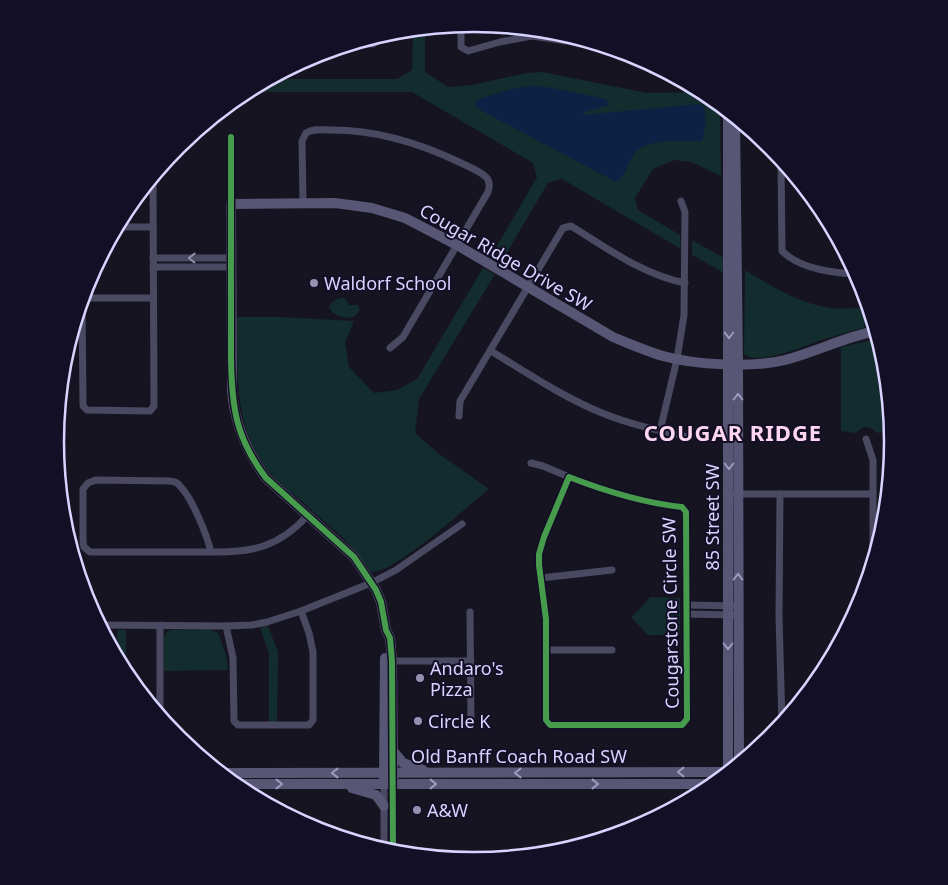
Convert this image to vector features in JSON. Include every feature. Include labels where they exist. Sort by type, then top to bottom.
[{"type":"street","points":[[461,32],[461,47],[468,52],[523,35]]},
{"type":"street","name":"85 Street SW","points":[[728,121],[733,365]]},
{"type":"street","name":"85 Street SW","points":[[729,764],[733,610],[735,126]]},
{"type":"street","points":[[303,203],[302,142],[306,133],[314,130],[340,130],[391,136],[440,153],[486,176],[490,184],[488,192],[403,337],[390,348]]},
{"type":"street","points":[[231,137],[233,404],[239,429],[255,463],[266,478],[354,557],[381,602],[386,630],[390,638],[388,703],[389,784],[393,844]]},
{"type":"street","points":[[781,171],[782,251],[788,257],[806,265],[847,273]]},
{"type":"street","points":[[82,323],[83,406],[87,410],[150,411],[154,406],[153,188]]},
{"type":"street","points":[[660,431],[677,359],[684,315],[685,212],[680,201]]},
{"type":"street","name":"Cougar Ridge Drive SW","points":[[231,204],[303,203],[355,205],[385,211],[414,222],[457,245],[614,337],[677,359],[733,365],[783,361],[869,333]]},
{"type":"street","points":[[459,416],[460,401],[563,228],[570,226],[654,274],[685,283]]},
{"type":"street","points":[[125,227],[153,227]]},
{"type":"street","points":[[153,258],[231,263]]},
{"type":"street","points":[[154,267],[231,263]]},
{"type":"street","points":[[91,298],[154,298]]},
{"type":"street","points":[[491,351],[584,405],[624,421],[684,436]]},
{"type":"street","points":[[866,439],[873,460],[873,537]]},
{"type":"street","points":[[530,463],[543,466],[569,477]]},
{"type":"street","name":"Cougarstone Circle SW","points":[[569,477],[617,494],[682,507],[686,512],[687,720],[682,725],[550,725],[546,720],[545,610],[539,565],[541,546],[569,477]]},
{"type":"street","points":[[211,552],[200,520],[182,487],[176,482],[96,480],[88,483],[83,489],[82,542],[86,550],[90,552],[211,552],[245,552],[267,545],[288,534],[307,516]]},
{"type":"street","points":[[733,494],[872,494]]},
{"type":"street","points":[[780,494],[779,634],[782,713]]},
{"type":"street","points":[[107,625],[226,626],[252,625],[267,622],[371,583],[396,570],[462,524]]},
{"type":"street","points":[[541,578],[612,570]]},
{"type":"street","name":"Cougarstone Circle SW","points":[[686,605],[733,610]]},
{"type":"street","points":[[226,626],[233,658],[234,721],[238,725],[309,725],[313,720],[313,652],[301,610]]},
{"type":"street","name":"85 Street SW","points":[[733,610],[739,755]]},
{"type":"street","name":"Cougarstone Circle SW","points":[[686,614],[733,610]]},
{"type":"street","points":[[470,612],[471,722]]},
{"type":"street","points":[[160,625],[160,706]]},
{"type":"street","points":[[546,650],[612,650]]},
{"type":"street","points":[[389,661],[471,661]]},
{"type":"street","points":[[388,703],[393,751],[389,773]]},
{"type":"street","points":[[739,748],[741,753]]},
{"type":"street","points":[[393,751],[403,763],[433,773]]},
{"type":"street","name":"Old Banff Coach Road SW","points":[[231,773],[718,772]]},
{"type":"street","points":[[675,783],[695,787]]},
{"type":"street","name":"Old Banff Coach Road SW","points":[[248,784],[701,784]]},
{"type":"street","points":[[334,784],[373,794],[377,796],[384,806]]},
{"type":"street","points":[[384,843],[384,806],[389,784]]},
{"type":"green space","points":[[425,35],[425,72],[448,87],[472,85],[526,73],[542,72],[647,93],[687,92],[720,114],[721,176],[691,162],[674,160],[653,169],[635,198],[638,210],[680,235],[681,249],[562,179],[548,183],[500,264],[490,258],[537,177],[533,163],[412,92],[261,92],[285,79],[397,79],[412,70],[413,37]]},
{"type":"green space","points":[[692,240],[724,258],[724,273],[692,255]]},
{"type":"green space","points":[[483,268],[495,274],[419,399],[415,433],[438,453],[489,489],[413,551],[382,570],[371,572],[344,539],[275,479],[261,461],[251,442],[244,423],[240,403],[237,361],[237,317],[354,321],[345,342],[349,367],[374,393],[397,390],[417,379]]},
{"type":"green space","points":[[745,270],[786,293],[818,306],[861,308],[866,323],[863,328],[784,353],[760,358],[744,354]]},
{"type":"green space","points":[[345,298],[349,305],[358,305],[360,310],[357,314],[347,318],[332,312],[329,307],[330,305]]},
{"type":"green space","points":[[871,341],[880,389],[884,432],[877,433],[872,428],[866,427],[861,428],[856,433],[841,431],[841,347]]},
{"type":"green space","points":[[650,597],[680,598],[680,635],[648,635],[631,617]]},
{"type":"green space","points":[[268,626],[278,652],[277,722],[269,722],[269,654],[260,627]]},
{"type":"green space","points":[[212,629],[212,631],[217,632],[219,635],[226,655],[228,670],[164,671],[164,637],[166,633],[170,630]]},
{"type":"green space","points":[[117,630],[126,630],[126,659],[118,645]]},
{"type":"water","points":[[531,86],[547,87],[606,99],[609,105],[584,112],[583,115],[699,104],[704,106],[705,110],[702,141],[666,141],[641,148],[632,157],[625,173],[616,182],[482,111],[476,106],[476,102],[479,99],[512,89]]},
{"type":"cycle path","points":[[231,137],[231,360],[233,393],[238,422],[248,450],[266,478],[354,557],[376,590],[381,602],[386,630],[390,638],[392,661],[393,845]]},
{"type":"cycle path","points":[[569,477],[624,496],[682,507],[686,512],[687,719],[682,725],[550,725],[546,720],[546,619],[539,554],[544,537],[569,477]]},
{"type":"place","name":"Waldorf School","points":[[314,283]]},
{"type":"place","name":"Andaro's Pizza","points":[[420,678]]},
{"type":"place","name":"Circle K","points":[[418,721]]},
{"type":"place","name":"A&W","points":[[417,810]]},
{"type":"district","name":"COUGAR RIDGE","points":[[733,432]]}]
